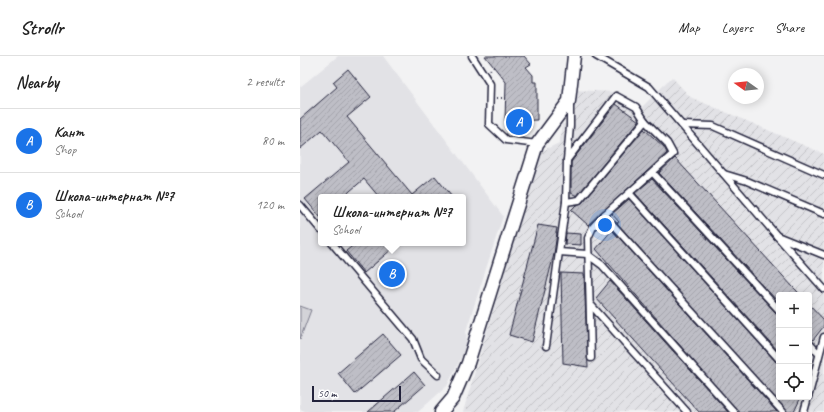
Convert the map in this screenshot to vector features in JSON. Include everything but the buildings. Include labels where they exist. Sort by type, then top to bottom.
[{"type":"street","points":[[441,412],[453,398],[468,363],[537,144],[570,101],[574,56]]},
{"type":"lane","points":[[472,56],[490,84],[489,124],[506,140],[537,144]]},
{"type":"lane","points":[[596,56],[649,87],[824,289]]},
{"type":"lane","points":[[567,160],[616,96],[636,107],[645,121],[667,143],[673,154],[630,194],[604,215],[593,227],[588,238],[587,254],[591,305],[591,358]]},
{"type":"lane","points":[[546,346],[566,202],[570,101]]},
{"type":"lane","points":[[566,202],[579,200],[645,121]]},
{"type":"lane","points":[[682,124],[713,126],[824,175]]},
{"type":"lane","points":[[653,173],[776,307]]},
{"type":"lane","points":[[724,174],[747,181],[824,214]]},
{"type":"lane","points":[[630,194],[776,356]]},
{"type":"lane","points":[[300,206],[318,227]]},
{"type":"lane","points":[[604,215],[783,412]]},
{"type":"lane","points":[[777,236],[824,255]]},
{"type":"lane","points":[[335,246],[413,339],[421,359],[438,375]]},
{"type":"lane","points":[[559,252],[587,254],[602,265],[734,412]]},
{"type":"lane","points":[[591,305],[687,412]]},
{"type":"lane","points":[[812,381],[824,337]]},
{"type":"lane","points":[[812,346],[819,354]]},
{"type":"lane","points":[[804,412],[807,400]]},
{"type":"shaded area","points":[[338,56],[383,56],[503,216],[466,331],[467,346],[447,386],[418,412],[307,412],[300,409],[300,87]]},
{"type":"shaded area","points":[[672,77],[690,97],[824,154],[824,412],[463,412],[540,152],[559,143],[562,124],[574,124],[576,90],[613,92],[641,108]]},
{"type":"shaded area","points":[[300,306],[311,310],[300,339]]},
{"type":"place","name":"Кант","points":[[519,122]]},
{"type":"place","name":"Школа-интернат №7","points":[[392,274]]}]
